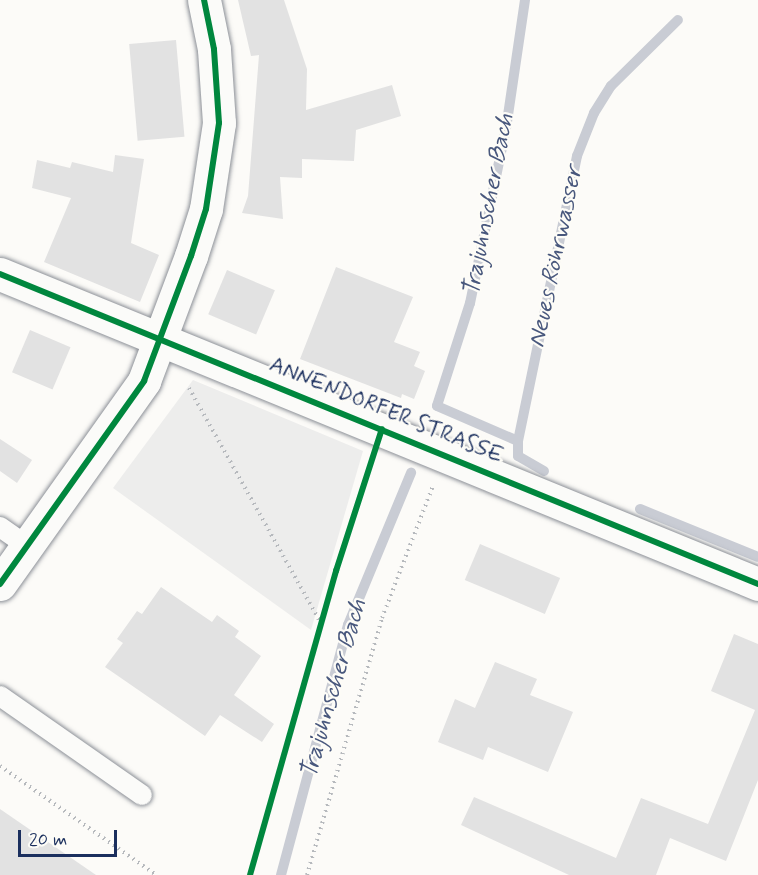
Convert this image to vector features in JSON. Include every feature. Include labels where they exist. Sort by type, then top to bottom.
[{"type":"street","points":[[0,584],[144,381],[162,340],[206,209],[215,164],[218,85],[204,0]]},
{"type":"street","name":"ANNENDORFER STRASSE","points":[[0,274],[445,454],[758,584]]},
{"type":"lane","points":[[0,527],[27,546]]},
{"type":"lane","points":[[0,696],[142,795]]},
{"type":"path","points":[[162,340],[322,625]]},
{"type":"path","points":[[307,875],[382,618],[445,454]]},
{"type":"path","points":[[0,766],[156,875]]},
{"type":"shaded area","points":[[193,380],[363,451],[311,630],[113,488]]},
{"type":"building","points":[[238,0],[284,0],[307,69],[306,110],[392,85],[401,116],[356,130],[354,161],[302,159],[302,178],[280,177],[283,219],[242,213],[248,196],[259,55],[251,56]]},
{"type":"building","points":[[176,40],[184,137],[138,141],[129,44]]},
{"type":"building","points":[[115,155],[144,159],[131,243],[159,255],[140,302],[44,262],[71,198],[32,188],[37,160],[70,168],[72,162],[113,172]]},
{"type":"building","points":[[336,267],[413,297],[394,342],[420,352],[414,366],[425,371],[414,399],[402,394],[401,398],[300,359]]},
{"type":"building","points":[[227,270],[275,290],[256,335],[208,314]]},
{"type":"building","points":[[30,330],[71,347],[53,390],[12,372]]},
{"type":"building","points":[[0,439],[32,460],[17,483],[0,471]]},
{"type":"building","points":[[480,544],[560,578],[545,614],[465,580]]},
{"type":"building","points":[[161,587],[212,622],[217,615],[239,631],[235,637],[261,656],[234,695],[274,724],[262,742],[220,715],[205,736],[105,667],[123,643],[117,639],[137,611],[142,614]]},
{"type":"building","points":[[734,634],[758,644],[758,780],[726,861],[670,838],[656,875],[569,875],[461,825],[474,797],[616,858],[641,798],[708,824],[755,710],[711,691]]},
{"type":"building","points":[[495,662],[537,679],[530,695],[573,712],[548,772],[488,747],[483,760],[438,742],[455,699],[475,708]]},
{"type":"building","points":[[0,809],[96,875],[0,875]]},
{"type":"waterway","name":"Neues Röhrwasser","points":[[525,0],[506,128],[470,303],[437,406],[518,441],[577,156],[594,113],[611,86],[678,20]]},
{"type":"waterway","points":[[518,441],[518,456],[544,471]]},
{"type":"waterway","name":"Trajuhnscher Bach","points":[[281,875],[348,625],[411,473]]},
{"type":"waterway","points":[[640,509],[758,557]]},
{"type":"cycle path","points":[[0,584],[144,381],[191,256],[206,209],[219,123],[214,49],[204,0]]},
{"type":"cycle path","points":[[0,274],[758,584]]},
{"type":"cycle path","points":[[250,875],[336,571],[382,429]]}]
